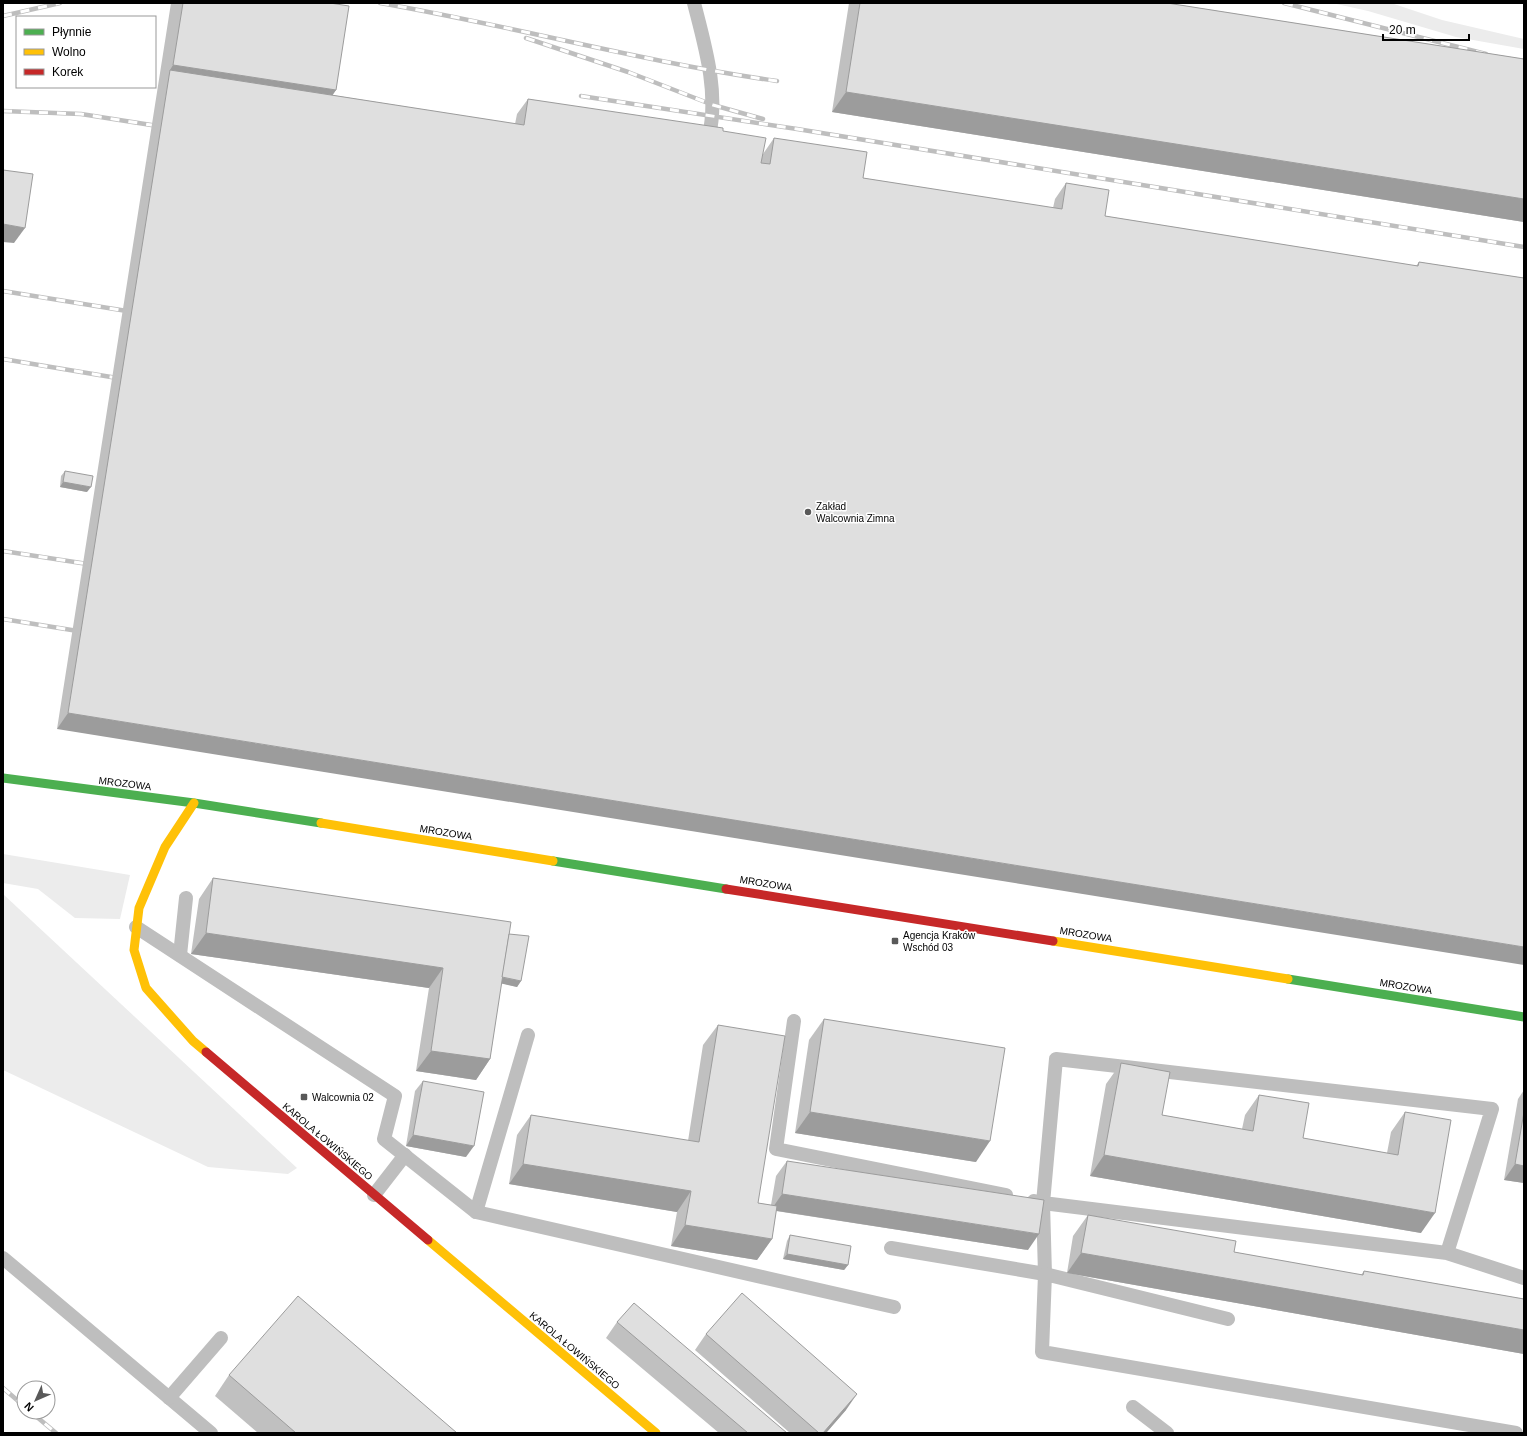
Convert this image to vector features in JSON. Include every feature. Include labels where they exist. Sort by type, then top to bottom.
[{"type":"street","name":"MROZOWA","points":[[3,778],[194,803],[1524,1017]]},
{"type":"street","name":"KAROLA ŁOWIŃSKIEGO","points":[[194,803],[165,846],[139,908],[134,950],[146,988],[193,1041],[656,1433]]},
{"type":"lane","points":[[694,3],[710,71],[713,116],[709,136]]},
{"type":"lane","points":[[180,955],[186,898]]},
{"type":"lane","points":[[136,927],[394,1096],[384,1139],[476,1212],[894,1307]]},
{"type":"lane","points":[[794,1021],[776,1149],[1043,1203],[1447,1253],[1524,1278]]},
{"type":"lane","points":[[476,1212],[528,1035]]},
{"type":"lane","points":[[1447,1253],[1492,1109],[1056,1060],[1043,1203],[1045,1274],[1042,1352],[1516,1433]]},
{"type":"lane","points":[[374,1194],[405,1155]]},
{"type":"lane","points":[[891,1248],[1045,1274],[1228,1319]]},
{"type":"lane","points":[[3,1258],[211,1433]]},
{"type":"lane","points":[[169,1398],[221,1338]]},
{"type":"lane","points":[[1133,1407],[1167,1433]]},
{"type":"shaded area","points":[[1332,3],[1391,3],[1442,20],[1524,39],[1524,49],[1456,37],[1368,11]]},
{"type":"shaded area","points":[[3,854],[130,875],[120,919],[75,918],[38,889],[3,883]]},
{"type":"shaded area","points":[[3,894],[297,1168],[288,1174],[208,1167],[3,1070]]},
{"type":"building","points":[[183,3],[330,3],[349,6],[336,90],[173,65]]},
{"type":"building","points":[[860,3],[1167,3],[1524,59],[1524,199],[846,92]]},
{"type":"building","name":"Zakład Walcownia Zimna","points":[[170,70],[524,125],[528,99],[723,128],[723,131],[766,138],[761,163],[770,164],[774,138],[867,152],[863,178],[1062,209],[1066,183],[1109,190],[1105,216],[1418,266],[1419,262],[1524,278],[1524,947],[68,713]]},
{"type":"building","points":[[3,170],[33,174],[25,228],[3,224]]},
{"type":"building","points":[[65,471],[93,476],[91,487],[63,482]]},
{"type":"building","points":[[213,878],[511,922],[490,1059],[431,1051],[443,968],[206,933]]},
{"type":"building","points":[[509,934],[529,936],[521,981],[502,977]]},
{"type":"building","points":[[824,1019],[1005,1048],[990,1141],[810,1112]]},
{"type":"building","points":[[718,1025],[785,1036],[758,1203],[777,1206],[772,1239],[685,1225],[691,1191],[523,1164],[531,1115],[699,1142]]},
{"type":"building","points":[[1121,1063],[1170,1072],[1162,1115],[1253,1131],[1259,1095],[1309,1103],[1303,1138],[1398,1155],[1405,1112],[1451,1120],[1435,1213],[1104,1155]]},
{"type":"building","points":[[423,1081],[484,1092],[474,1146],[413,1135]]},
{"type":"building","points":[[1524,1112],[1524,1166],[1515,1164]]},
{"type":"building","points":[[787,1161],[1044,1200],[1039,1234],[782,1194]]},
{"type":"building","points":[[1088,1215],[1236,1241],[1234,1252],[1363,1275],[1364,1271],[1524,1299],[1524,1330],[1081,1253]]},
{"type":"building","points":[[790,1235],[851,1246],[848,1265],[787,1254]]},
{"type":"building","points":[[742,1293],[857,1394],[823,1433],[819,1433],[706,1334]]},
{"type":"building","points":[[298,1296],[457,1433],[296,1433],[229,1375]]},
{"type":"building","points":[[634,1303],[787,1433],[748,1433],[617,1322]]},
{"type":"railway","points":[[3,16],[60,3]]},
{"type":"railway","points":[[380,3],[479,22],[677,64],[777,81]]},
{"type":"railway","points":[[1284,3],[1486,54]]},
{"type":"railway","points":[[526,38],[628,72],[713,105],[763,119]]},
{"type":"railway","points":[[581,96],[797,129],[1524,247]]},
{"type":"railway","points":[[3,111],[81,114],[164,127]]},
{"type":"railway","points":[[3,291],[133,312]]},
{"type":"railway","points":[[3,359],[123,379]]},
{"type":"railway","points":[[3,551],[94,565]]},
{"type":"railway","points":[[3,619],[84,632]]},
{"type":"railway","points":[[3,1388],[16,1399]]},
{"type":"railway","points":[[41,1420],[56,1433]]},
{"type":"traffic: fast","points":[[3,778],[194,803],[321,823]]},
{"type":"traffic: fast","points":[[553,861],[726,889]]},
{"type":"traffic: fast","points":[[1288,979],[1524,1017]]},
{"type":"traffic: slow","points":[[194,803],[165,847],[139,908],[134,950],[146,988],[193,1041],[206,1052]]},
{"type":"traffic: slow","points":[[321,823],[553,861]]},
{"type":"traffic: slow","points":[[1053,941],[1288,979]]},
{"type":"traffic: slow","points":[[428,1240],[656,1433]]},
{"type":"traffic: jam","points":[[726,889],[1053,941]]},
{"type":"traffic: jam","points":[[206,1052],[428,1240]]},
{"type":"place","name":"Zakład Walcownia Zimna","points":[[808,512]]},
{"type":"place","name":"Agencja Kraków Wschód 03","points":[[895,941]]},
{"type":"place","name":"Walcownia 02","points":[[304,1097]]}]
